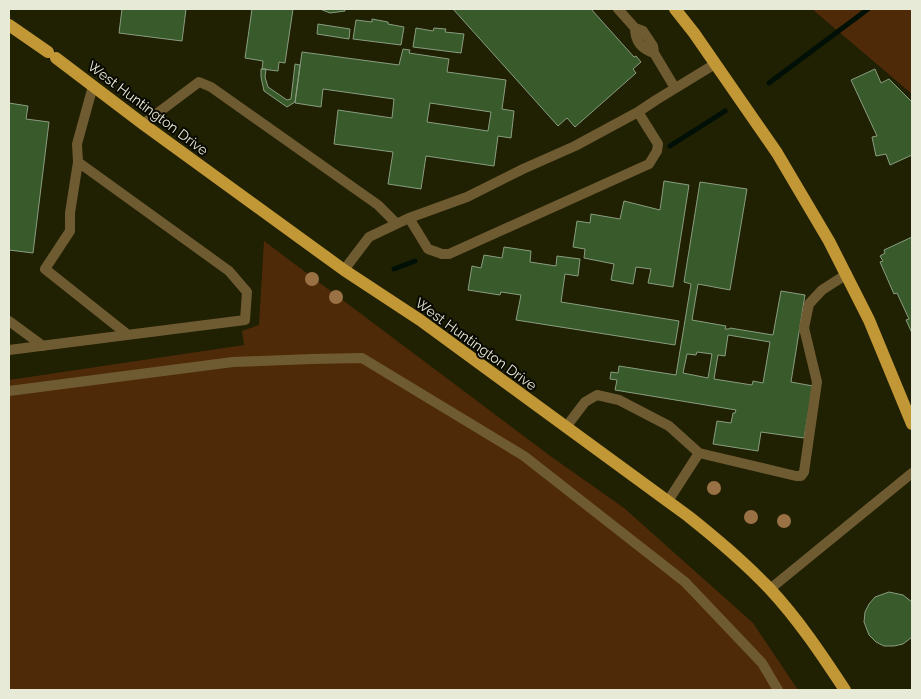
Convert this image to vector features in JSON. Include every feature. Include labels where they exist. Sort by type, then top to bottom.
[{"type":"main road","points":[[675,9],[777,153],[829,240],[847,274],[884,355],[912,424]]},
{"type":"main road","name":"West Huntington Drive","points":[[9,25],[344,270],[420,320],[668,501],[721,542],[770,589],[817,648],[845,690]]},
{"type":"lane","points":[[618,9],[635,28],[635,38],[644,50],[654,53],[675,88]]},
{"type":"lane","points":[[9,33],[29,39]]},
{"type":"lane","points":[[344,270],[369,237],[408,218],[467,197],[574,146],[638,112],[715,64]]},
{"type":"lane","points":[[143,124],[199,82],[211,87],[378,205],[396,223]]},
{"type":"lane","points":[[93,86],[78,144],[78,162],[70,213],[70,231],[44,269],[128,335]]},
{"type":"lane","points":[[408,218],[428,249],[442,254],[449,254],[649,164],[657,151],[658,144],[638,112]]},
{"type":"lane","points":[[9,350],[245,320],[247,292],[229,271],[78,162]]},
{"type":"lane","points":[[566,427],[585,402],[597,395],[619,400],[668,426],[699,453],[801,476],[804,472],[817,382],[804,328],[809,304],[822,290],[847,274]]},
{"type":"lane","points":[[9,321],[42,346]]},
{"type":"lane","points":[[9,391],[234,362],[362,358],[524,456],[678,577],[762,663],[778,690]]},
{"type":"lane","points":[[668,501],[699,453]]},
{"type":"lane","points":[[770,589],[912,473]]},
{"type":"shaded area","points":[[812,9],[912,9],[912,94]]},
{"type":"shaded area","points":[[264,241],[553,458],[624,508],[753,623],[798,690],[9,690],[9,380],[244,345],[242,331],[259,325]]},
{"type":"building","points":[[122,9],[186,9],[182,41],[119,33]]},
{"type":"building","points":[[252,9],[293,9],[285,63],[279,62],[278,71],[262,69],[263,61],[245,58]]},
{"type":"building","points":[[320,9],[345,9],[345,11],[330,13]]},
{"type":"building","points":[[453,9],[591,9],[634,57],[636,56],[641,62],[633,69],[636,73],[575,127],[567,118],[558,126]]},
{"type":"building","points":[[372,19],[404,27],[401,45],[353,39],[356,20],[372,22]]},
{"type":"building","points":[[318,24],[350,29],[349,39],[317,34]]},
{"type":"building","points":[[416,28],[433,31],[434,28],[446,29],[445,32],[464,34],[461,53],[413,47]]},
{"type":"building","points":[[403,49],[410,50],[409,53],[449,59],[447,72],[506,80],[502,109],[514,111],[511,138],[498,136],[494,166],[426,156],[421,189],[388,184],[393,152],[334,144],[338,110],[392,118],[394,99],[323,89],[321,107],[295,103],[302,52],[399,65]],"holes":[[[430,103],[491,112],[488,131],[427,122]]]},
{"type":"building","points":[[295,64],[300,65],[295,102],[287,107],[264,91],[261,69],[266,69],[265,77],[268,87],[287,100],[291,99]]},
{"type":"building","points":[[875,69],[881,83],[889,79],[912,102],[912,155],[890,165],[886,154],[876,156],[872,137],[877,136],[851,80]]},
{"type":"building","points":[[9,103],[28,106],[26,119],[49,122],[33,253],[9,250]]},
{"type":"building","points":[[664,181],[689,185],[673,287],[648,283],[651,269],[636,267],[633,284],[611,280],[614,264],[584,258],[585,249],[573,247],[577,221],[590,223],[591,214],[620,219],[624,201],[660,210]]},
{"type":"building","points":[[700,182],[747,189],[730,290],[698,284],[692,320],[726,326],[725,329],[730,328],[773,335],[781,291],[805,295],[791,382],[813,386],[804,438],[761,432],[758,451],[713,444],[717,421],[731,423],[733,413],[736,410],[615,390],[617,380],[610,379],[611,372],[618,373],[619,366],[676,375],[691,284],[684,282]],"holes":[[[728,335],[770,342],[763,383],[753,381],[752,385],[714,379],[718,355],[725,356]],[[697,352],[712,354],[708,378],[683,373],[687,354],[696,355]]]},
{"type":"building","points":[[912,237],[912,333],[906,320],[909,319],[897,293],[894,294],[880,262],[883,261],[880,256],[885,253],[884,250]]},
{"type":"building","points":[[504,247],[531,251],[530,262],[556,266],[557,256],[580,259],[578,276],[565,274],[561,302],[679,321],[675,345],[516,320],[521,295],[501,292],[500,295],[468,290],[472,266],[481,268],[484,255],[502,258]]},
{"type":"building","points":[[889,592],[903,595],[912,602],[912,637],[903,644],[884,646],[876,642],[869,635],[864,622],[865,612],[869,604],[875,597]]},
{"type":"waterway","points":[[769,83],[868,9]]},
{"type":"waterway","points":[[670,146],[725,111]]},
{"type":"waterway","points":[[394,269],[415,261]]}]
